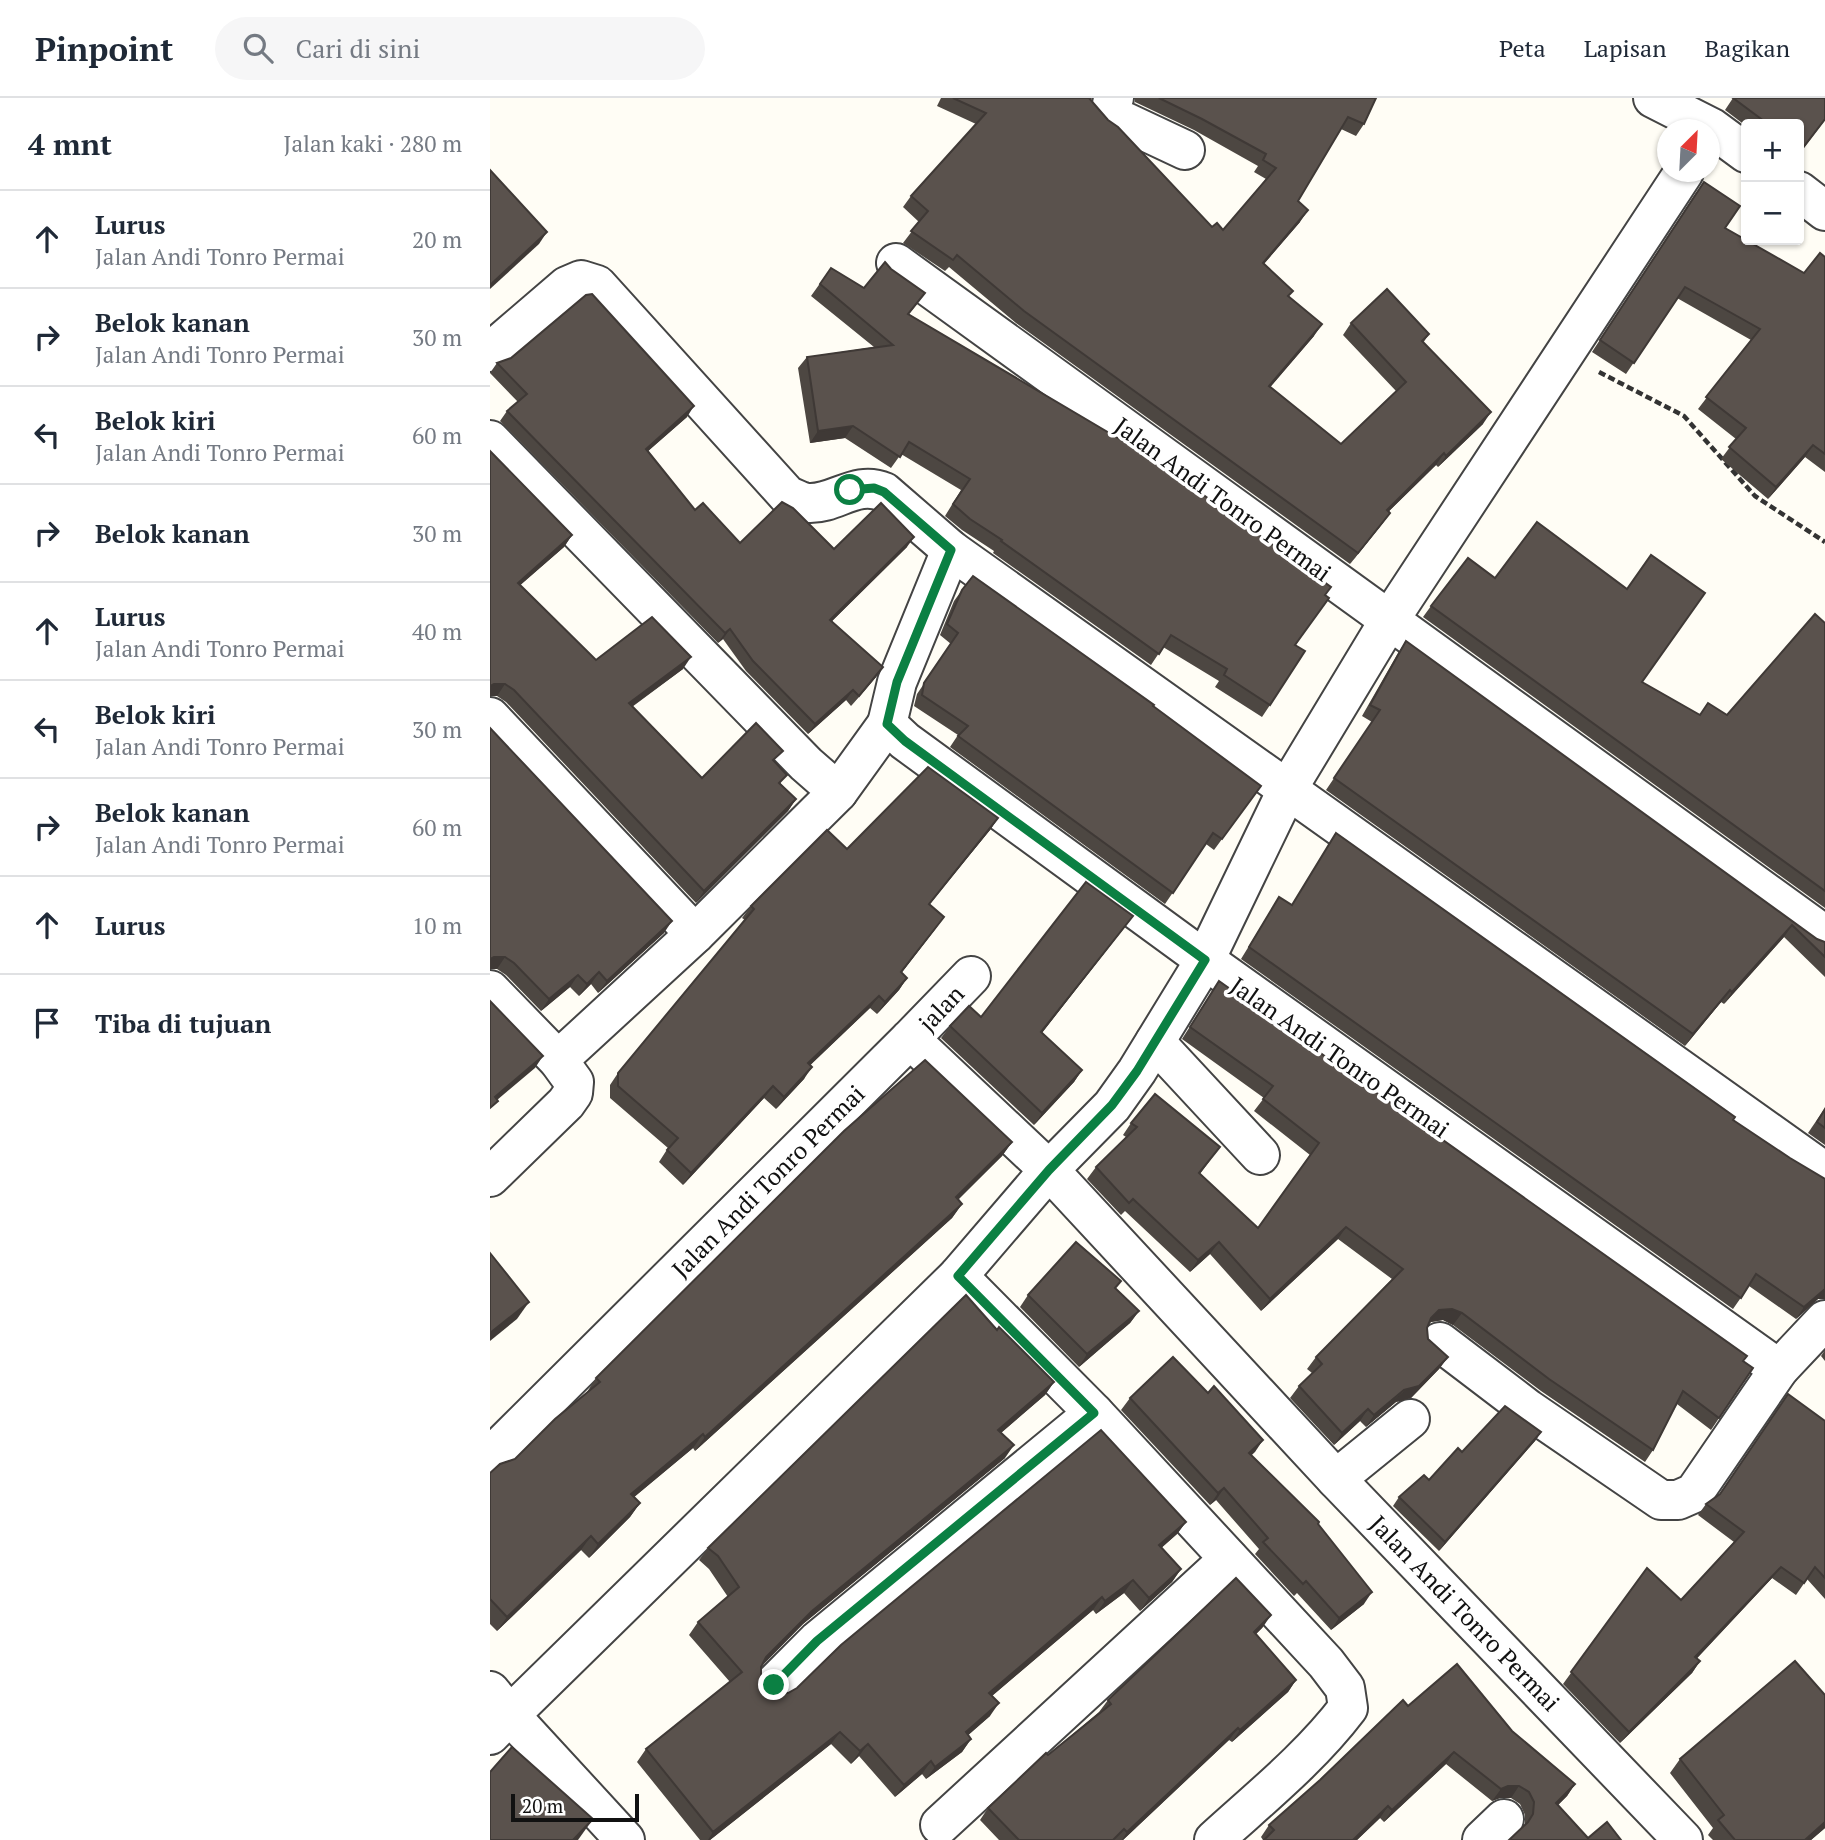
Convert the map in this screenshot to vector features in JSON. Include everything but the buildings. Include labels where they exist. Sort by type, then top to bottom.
[{"type":"street","points":[[1114,98],[1111,105],[1113,115],[1119,120],[1185,150]]},
{"type":"street","points":[[1653,98],[1691,119]]},
{"type":"street","points":[[1720,136],[1741,150]]},
{"type":"street","points":[[625,1840],[497,1714],[958,1276],[1049,1170],[1112,1105],[1146,1056],[1205,960],[1288,788],[1390,619],[1677,182]]},
{"type":"street","points":[[1804,195],[1825,211]]},
{"type":"street","name":"Jalan Andi Tonro Permai","points":[[896,263],[1822,933]]},
{"type":"street","points":[[490,352],[567,285],[580,280],[597,285],[788,496],[807,503],[822,501],[850,490],[874,488],[884,492],[951,550],[1825,1172]]},
{"type":"street","points":[[490,440],[806,764],[838,792]]},
{"type":"street","points":[[558,1060],[695,934],[838,792],[887,724],[897,682],[951,550]]},
{"type":"street","points":[[490,717],[695,934]]},
{"type":"street","name":"Jalan Andi Tonro Permai","points":[[887,724],[905,741],[1205,960],[1779,1369]]},
{"type":"street","name":"jalan","points":[[910,1039],[971,976]]},
{"type":"street","points":[[490,990],[558,1060],[574,1082],[573,1093],[566,1103],[490,1177]]},
{"type":"street","name":"Jalan Andi Tonro Permai","points":[[490,1457],[910,1039],[1049,1170],[1336,1479],[1683,1840]]},
{"type":"street","points":[[1146,1056],[1260,1155]]},
{"type":"street","points":[[958,1276],[1094,1413],[1326,1663],[1345,1688],[1348,1708],[1316,1746],[1214,1840]]},
{"type":"street","points":[[1440,1342],[1528,1409],[1661,1500],[1678,1500],[1694,1493],[1779,1369],[1825,1320]]},
{"type":"street","points":[[774,1685],[817,1641],[1094,1413]]},
{"type":"street","points":[[1336,1479],[1410,1419]]},
{"type":"street","points":[[940,1825],[1230,1559]]},
{"type":"path","points":[[1565,354],[1684,416],[1755,496],[1825,542]]},
{"type":"route","points":[[774,1685],[817,1641],[1094,1413],[958,1276],[1049,1170],[1112,1105],[1137,1071],[1205,960],[905,741],[887,724],[897,682],[951,550],[884,492],[874,488],[850,490]]}]
